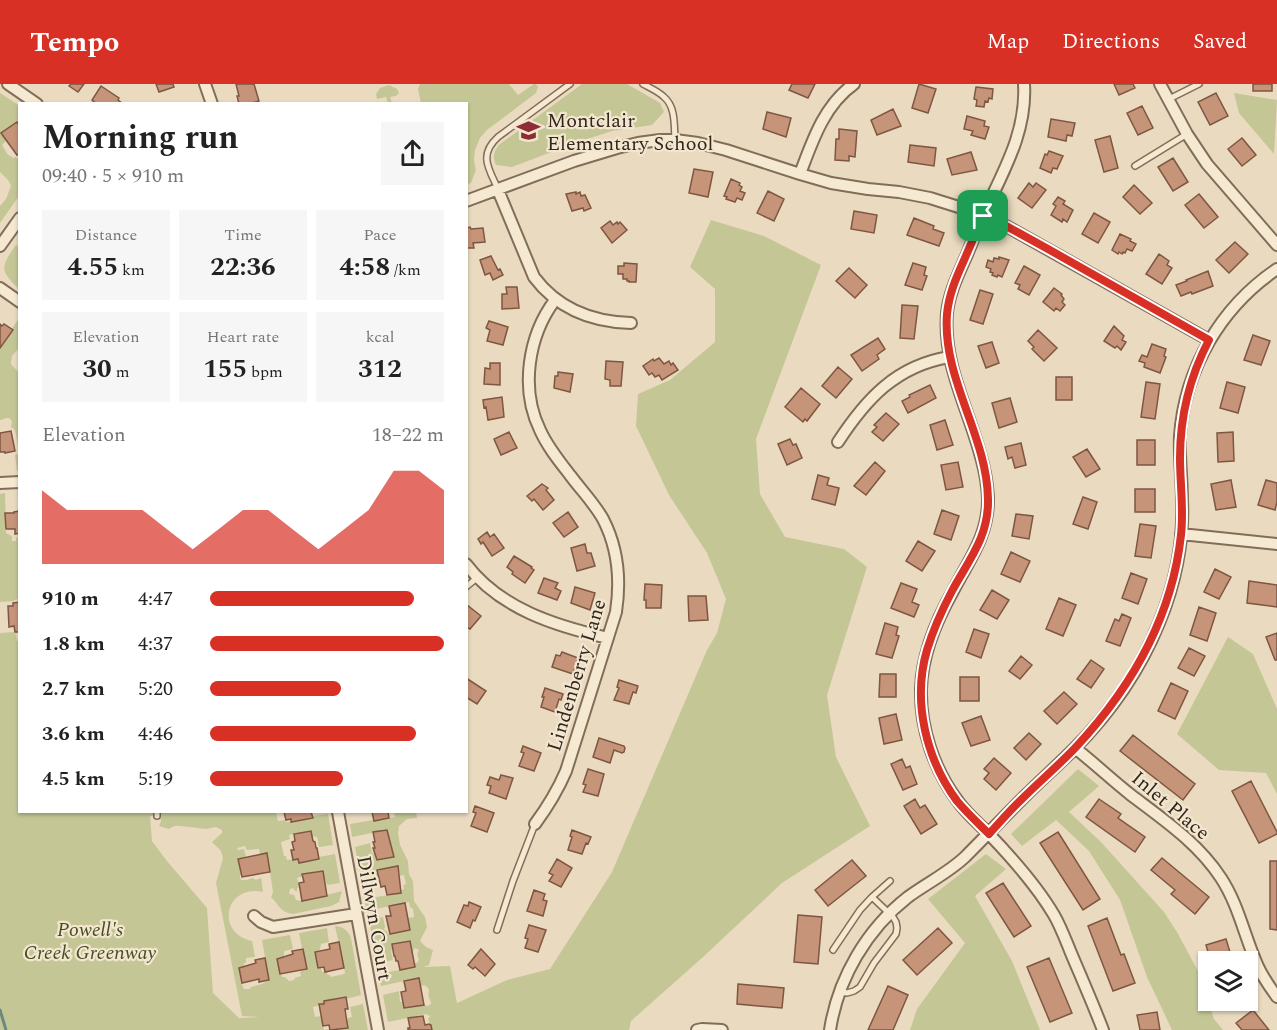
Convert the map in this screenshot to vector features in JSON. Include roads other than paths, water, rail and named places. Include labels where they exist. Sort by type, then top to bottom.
[{"type":"street","points":[[8,84],[34,102]]},
{"type":"street","points":[[206,84],[211,102]]},
{"type":"street","points":[[800,174],[824,118],[845,90],[854,84]]},
{"type":"street","points":[[1024,84],[1021,125],[1013,152],[955,279],[947,313],[949,357],[984,467],[988,500],[987,518],[979,544],[942,611],[930,643],[923,667],[921,704],[929,744],[946,783],[969,814],[1017,864],[1055,916],[1103,1030]]},
{"type":"street","points":[[1160,84],[1167,100],[1207,164],[1277,245]]},
{"type":"street","points":[[468,200],[574,161],[617,148],[638,143],[675,140],[698,143],[831,183],[930,198],[965,209],[1008,227],[1209,340]]},
{"type":"street","points":[[498,190],[534,277],[542,287],[555,300],[586,316],[631,323]]},
{"type":"street","points":[[0,246],[18,221]]},
{"type":"street","points":[[830,1030],[840,992],[849,971],[875,928],[908,898],[955,865],[989,834],[1075,748],[1114,702],[1133,675],[1160,622],[1177,561],[1183,502],[1180,435],[1192,378],[1209,340],[1250,290],[1277,269]]},
{"type":"street","points":[[0,288],[18,301]]},
{"type":"street","name":"Lindenberry Lane","points":[[535,824],[552,800],[566,771],[616,612],[619,594],[619,572],[612,540],[603,519],[544,437],[533,414],[529,369],[533,343],[543,319],[555,300]]},
{"type":"street","points":[[838,442],[866,405],[893,379],[921,364],[949,357]]},
{"type":"street","points":[[0,483],[18,482]]},
{"type":"street","points":[[1181,534],[1277,544]]},
{"type":"street","points":[[468,566],[503,599],[524,610],[561,625],[608,638]]},
{"type":"street","name":"Inlet Place","points":[[1075,748],[1185,837],[1201,853],[1220,877],[1231,896],[1257,964],[1277,997]]},
{"type":"street","name":"Dillwyn Court","points":[[338,813],[378,1030]]},
{"type":"street","points":[[254,916],[273,927],[356,914]]},
{"type":"street","points":[[697,1030],[722,1030]]},
{"type":"lane","points":[[498,190],[486,161],[491,144],[570,84]]},
{"type":"lane","points":[[643,84],[665,97],[671,106],[675,140]]},
{"type":"lane","points":[[1167,100],[1199,84]]},
{"type":"lane","points":[[1135,166],[1187,134]]},
{"type":"lane","points":[[468,585],[478,577]]},
{"type":"lane","name":"Lindenberry Lane","points":[[497,930],[535,824]]},
{"type":"lane","points":[[833,950],[860,910],[890,881]]},
{"type":"lane","points":[[840,992],[847,993],[860,987],[874,963],[896,934],[896,922],[893,917],[872,897]]},
{"type":"waterway","points":[[0,1010],[6,1030]]},
{"type":"place","name":"Montclair Elementary School","points":[[529,131]]},
{"type":"park label","name":"Powell's Creek Greenway","points":[[90,940]]}]
